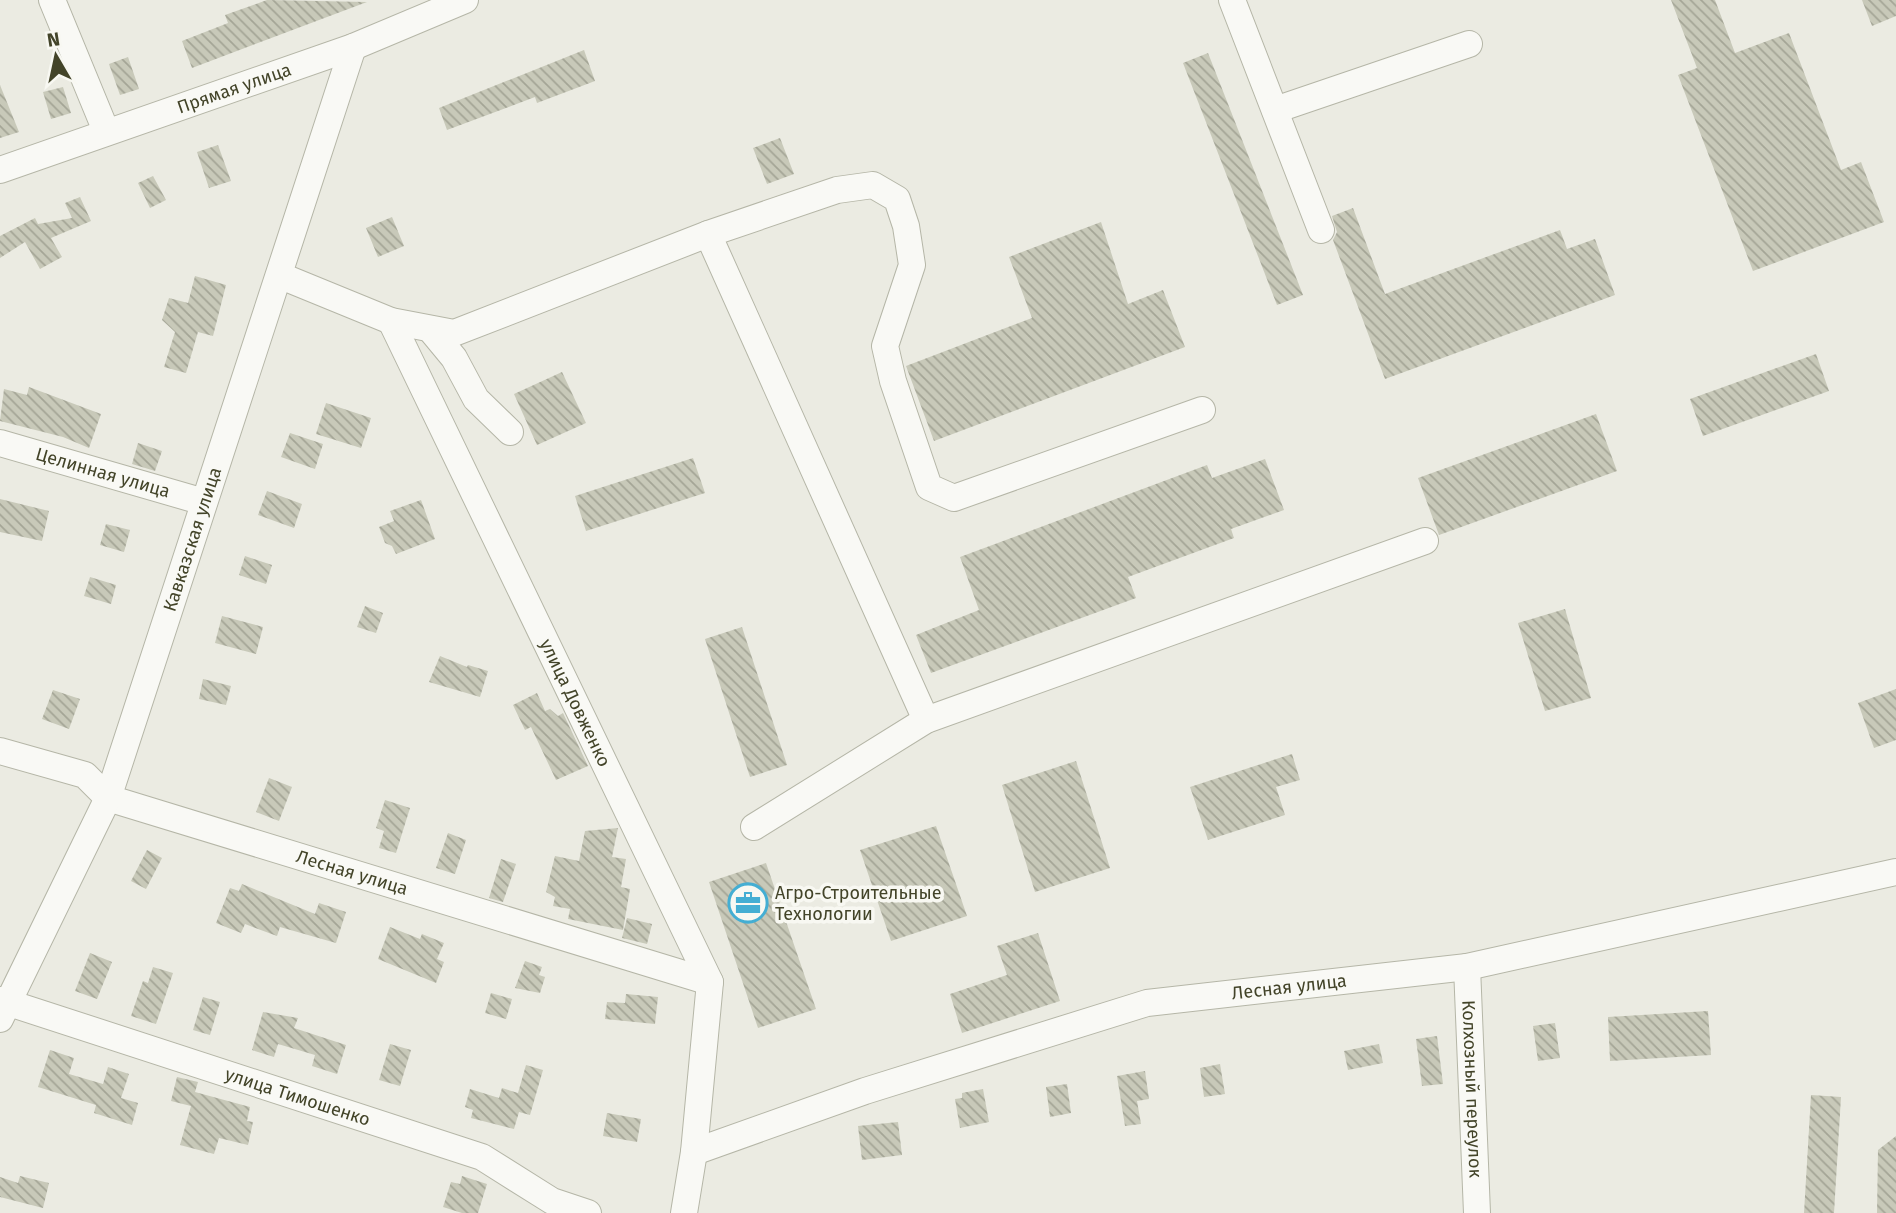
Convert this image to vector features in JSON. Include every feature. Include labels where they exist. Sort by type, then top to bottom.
[{"type":"street","points":[[52,0],[106,131]]},
{"type":"street","name":"Прямая улица","points":[[0,170],[353,47],[421,8],[465,0]]},
{"type":"street","points":[[1232,0],[1321,230]]},
{"type":"street","points":[[1275,110],[1469,44]]},
{"type":"street","name":"Кавказская улица","points":[[3,1007],[108,798],[281,276],[353,47]]},
{"type":"street","points":[[281,276],[391,321],[454,333],[708,234],[837,190],[873,185],[897,199],[906,226],[912,265],[885,346],[893,381],[929,487],[954,498],[1202,410]]},
{"type":"street","points":[[708,234],[926,720]]},
{"type":"street","name":"улица Довженко","points":[[391,321],[710,982]]},
{"type":"street","points":[[430,329],[454,358],[476,399],[510,432]]},
{"type":"street","name":"Целинная улица","points":[[0,443],[204,502]]},
{"type":"street","points":[[754,827],[926,720],[1425,541]]},
{"type":"street","name":"Лесная улица","points":[[0,751],[85,775],[108,798],[710,982]]},
{"type":"street","name":"Лесная улица","points":[[694,1152],[865,1091],[1147,1003],[1466,967],[1896,872]]},
{"type":"street","name":"Колхозный переулок","points":[[1466,967],[1477,1213]]},
{"type":"street","points":[[684,1213],[694,1152],[710,982]]},
{"type":"street","name":"улица Тимошенко","points":[[3,1007],[482,1157],[552,1201],[588,1213]]},
{"type":"building","points":[[267,0],[367,2],[192,68],[182,41],[228,23],[225,15]]},
{"type":"building","points":[[1671,0],[1715,0],[1735,53],[1789,33],[1841,170],[1861,162],[1884,222],[1753,271],[1678,75],[1697,68]]},
{"type":"building","points":[[1862,0],[1896,0],[1896,16],[1872,26]]},
{"type":"building","points":[[584,50],[595,81],[537,103],[535,97],[447,130],[439,108]]},
{"type":"building","points":[[1208,53],[1303,295],[1277,305],[1183,63]]},
{"type":"building","points":[[128,57],[139,89],[120,95],[109,64]]},
{"type":"building","points":[[0,85],[19,132],[0,138]]},
{"type":"building","points":[[63,87],[71,113],[51,119],[43,92]]},
{"type":"building","points":[[780,138],[794,174],[767,184],[753,148]]},
{"type":"building","points":[[218,145],[231,181],[209,188],[197,152]]},
{"type":"building","points":[[153,176],[166,200],[150,208],[138,183]]},
{"type":"building","points":[[80,197],[91,221],[51,238],[62,257],[40,269],[25,242],[0,258],[0,236],[35,218],[38,224],[72,218],[65,203]]},
{"type":"building","points":[[1353,208],[1385,294],[1560,230],[1567,249],[1595,239],[1615,295],[1385,379],[1333,240],[1337,232],[1332,216]]},
{"type":"building","points":[[392,217],[404,246],[378,257],[366,228]]},
{"type":"building","points":[[1101,222],[1128,304],[1163,290],[1185,347],[934,441],[906,366],[1032,318],[1009,257]]},
{"type":"building","points":[[195,276],[226,285],[213,336],[198,332],[186,373],[164,367],[175,332],[162,320],[169,298],[188,303]]},
{"type":"building","points":[[1816,354],[1829,391],[1703,436],[1690,399]]},
{"type":"building","points":[[562,372],[586,423],[537,445],[514,394]]},
{"type":"building","points":[[29,387],[101,414],[89,448],[63,437],[0,421],[4,389],[27,395]]},
{"type":"building","points":[[326,403],[371,418],[361,448],[316,434]]},
{"type":"building","points":[[1596,414],[1617,471],[1439,535],[1418,478]]},
{"type":"building","points":[[290,433],[323,444],[315,469],[281,457]]},
{"type":"building","points":[[138,443],[162,451],[155,471],[132,464]]},
{"type":"building","points":[[693,458],[705,493],[586,531],[575,496]]},
{"type":"building","points":[[1265,459],[1284,510],[1231,529],[1234,538],[1128,577],[1136,598],[931,673],[916,635],[979,610],[960,557],[1207,465],[1212,478]]},
{"type":"building","points":[[267,491],[302,504],[294,528],[258,515]]},
{"type":"building","points":[[0,499],[49,511],[42,541],[0,532]]},
{"type":"building","points":[[421,500],[435,539],[396,554],[392,546],[385,543],[379,527],[394,521],[390,511]]},
{"type":"building","points":[[106,524],[130,530],[124,552],[100,545]]},
{"type":"building","points":[[245,556],[272,565],[266,584],[239,575]]},
{"type":"building","points":[[90,577],[116,585],[111,604],[84,596]]},
{"type":"building","points":[[365,606],[383,613],[376,633],[357,627]]},
{"type":"building","points":[[1565,609],[1591,698],[1545,711],[1518,623]]},
{"type":"building","points":[[222,616],[263,627],[256,654],[215,643]]},
{"type":"building","points":[[742,627],[787,765],[750,777],[705,639]]},
{"type":"building","points":[[440,656],[467,667],[468,665],[488,671],[480,697],[429,682]]},
{"type":"building","points":[[203,679],[231,686],[226,705],[199,699]]},
{"type":"building","points":[[1896,689],[1896,740],[1874,748],[1858,703]]},
{"type":"building","points":[[53,690],[80,699],[69,729],[42,719]]},
{"type":"building","points":[[537,693],[545,711],[550,709],[558,716],[563,713],[588,766],[556,780],[531,727],[525,730],[513,705]]},
{"type":"building","points":[[1292,754],[1300,780],[1276,787],[1285,815],[1208,840],[1190,787]]},
{"type":"building","points":[[1076,761],[1110,868],[1035,892],[1002,785]]},
{"type":"building","points":[[269,778],[292,787],[279,821],[256,812]]},
{"type":"building","points":[[385,800],[410,808],[396,853],[379,848],[384,831],[376,828]]},
{"type":"building","points":[[936,826],[967,916],[891,941],[860,850]]},
{"type":"building","points":[[618,828],[612,857],[626,859],[621,887],[630,889],[623,930],[568,919],[570,909],[553,906],[555,897],[546,892],[555,856],[579,861],[585,831]]},
{"type":"building","points":[[448,833],[466,840],[455,874],[436,868]]},
{"type":"building","points":[[147,850],[162,858],[146,889],[131,881]]},
{"type":"building","points":[[501,859],[516,864],[503,902],[489,898]]},
{"type":"building","points":[[766,863],[816,1009],[758,1028],[709,882]]},
{"type":"building","points":[[242,884],[315,914],[319,903],[346,912],[336,943],[280,927],[277,936],[245,924],[241,933],[216,923],[230,888],[239,891]]},
{"type":"building","points":[[627,918],[652,924],[647,944],[622,938]]},
{"type":"building","points":[[390,927],[420,939],[422,934],[444,943],[437,959],[444,962],[436,983],[378,959]]},
{"type":"building","points":[[1038,933],[1060,1001],[962,1033],[950,994],[1007,975],[997,946]]},
{"type":"building","points":[[90,953],[112,962],[97,999],[75,991]]},
{"type":"building","points":[[525,961],[542,967],[539,975],[545,977],[540,993],[515,988]]},
{"type":"building","points":[[153,967],[173,973],[156,1024],[131,1016],[143,981],[148,983]]},
{"type":"building","points":[[491,993],[512,999],[506,1019],[485,1013]]},
{"type":"building","points":[[626,994],[658,997],[655,1024],[605,1019],[607,1002],[625,1003]]},
{"type":"building","points":[[203,997],[220,1002],[210,1035],[193,1030]]},
{"type":"building","points":[[1708,1011],[1711,1055],[1610,1061],[1608,1017]]},
{"type":"building","points":[[263,1012],[298,1018],[294,1028],[346,1045],[337,1074],[312,1066],[315,1055],[278,1044],[274,1057],[252,1050]]},
{"type":"building","points":[[1555,1023],[1560,1058],[1538,1061],[1533,1026]]},
{"type":"building","points":[[1437,1036],[1443,1084],[1422,1086],[1416,1039]]},
{"type":"building","points":[[390,1044],[411,1050],[400,1086],[379,1080]]},
{"type":"building","points":[[1379,1044],[1383,1063],[1348,1070],[1344,1051]]},
{"type":"building","points":[[50,1050],[74,1058],[69,1074],[103,1084],[108,1067],[129,1074],[121,1098],[138,1103],[132,1125],[94,1113],[96,1105],[38,1087]]},
{"type":"building","points":[[1220,1064],[1225,1094],[1204,1097],[1200,1068]]},
{"type":"building","points":[[526,1065],[543,1070],[530,1115],[519,1112],[514,1129],[471,1118],[473,1110],[465,1107],[470,1089],[499,1098],[502,1088],[518,1093]]},
{"type":"building","points":[[1145,1071],[1149,1099],[1137,1101],[1141,1124],[1125,1126],[1117,1076]]},
{"type":"building","points":[[177,1077],[198,1082],[195,1092],[250,1107],[247,1121],[253,1122],[248,1145],[219,1138],[214,1154],[180,1145],[191,1106],[171,1101]]},
{"type":"building","points":[[1067,1084],[1071,1113],[1050,1117],[1046,1087]]},
{"type":"building","points":[[983,1089],[989,1122],[960,1128],[955,1099],[962,1098],[962,1093]]},
{"type":"building","points":[[1811,1095],[1841,1097],[1834,1213],[1804,1213]]},
{"type":"building","points":[[607,1113],[641,1119],[637,1142],[603,1136]]},
{"type":"building","points":[[898,1122],[902,1155],[862,1160],[858,1126]]},
{"type":"building","points":[[1896,1136],[1896,1213],[1877,1213],[1878,1150]]},
{"type":"building","points":[[20,1176],[49,1183],[43,1208],[0,1197],[0,1177],[18,1183]]},
{"type":"building","points":[[462,1176],[487,1184],[478,1213],[462,1213],[443,1207],[451,1182],[460,1184]]},
{"type":"place","name":"Агро-Строительные Технологии","points":[[748,903]]}]
